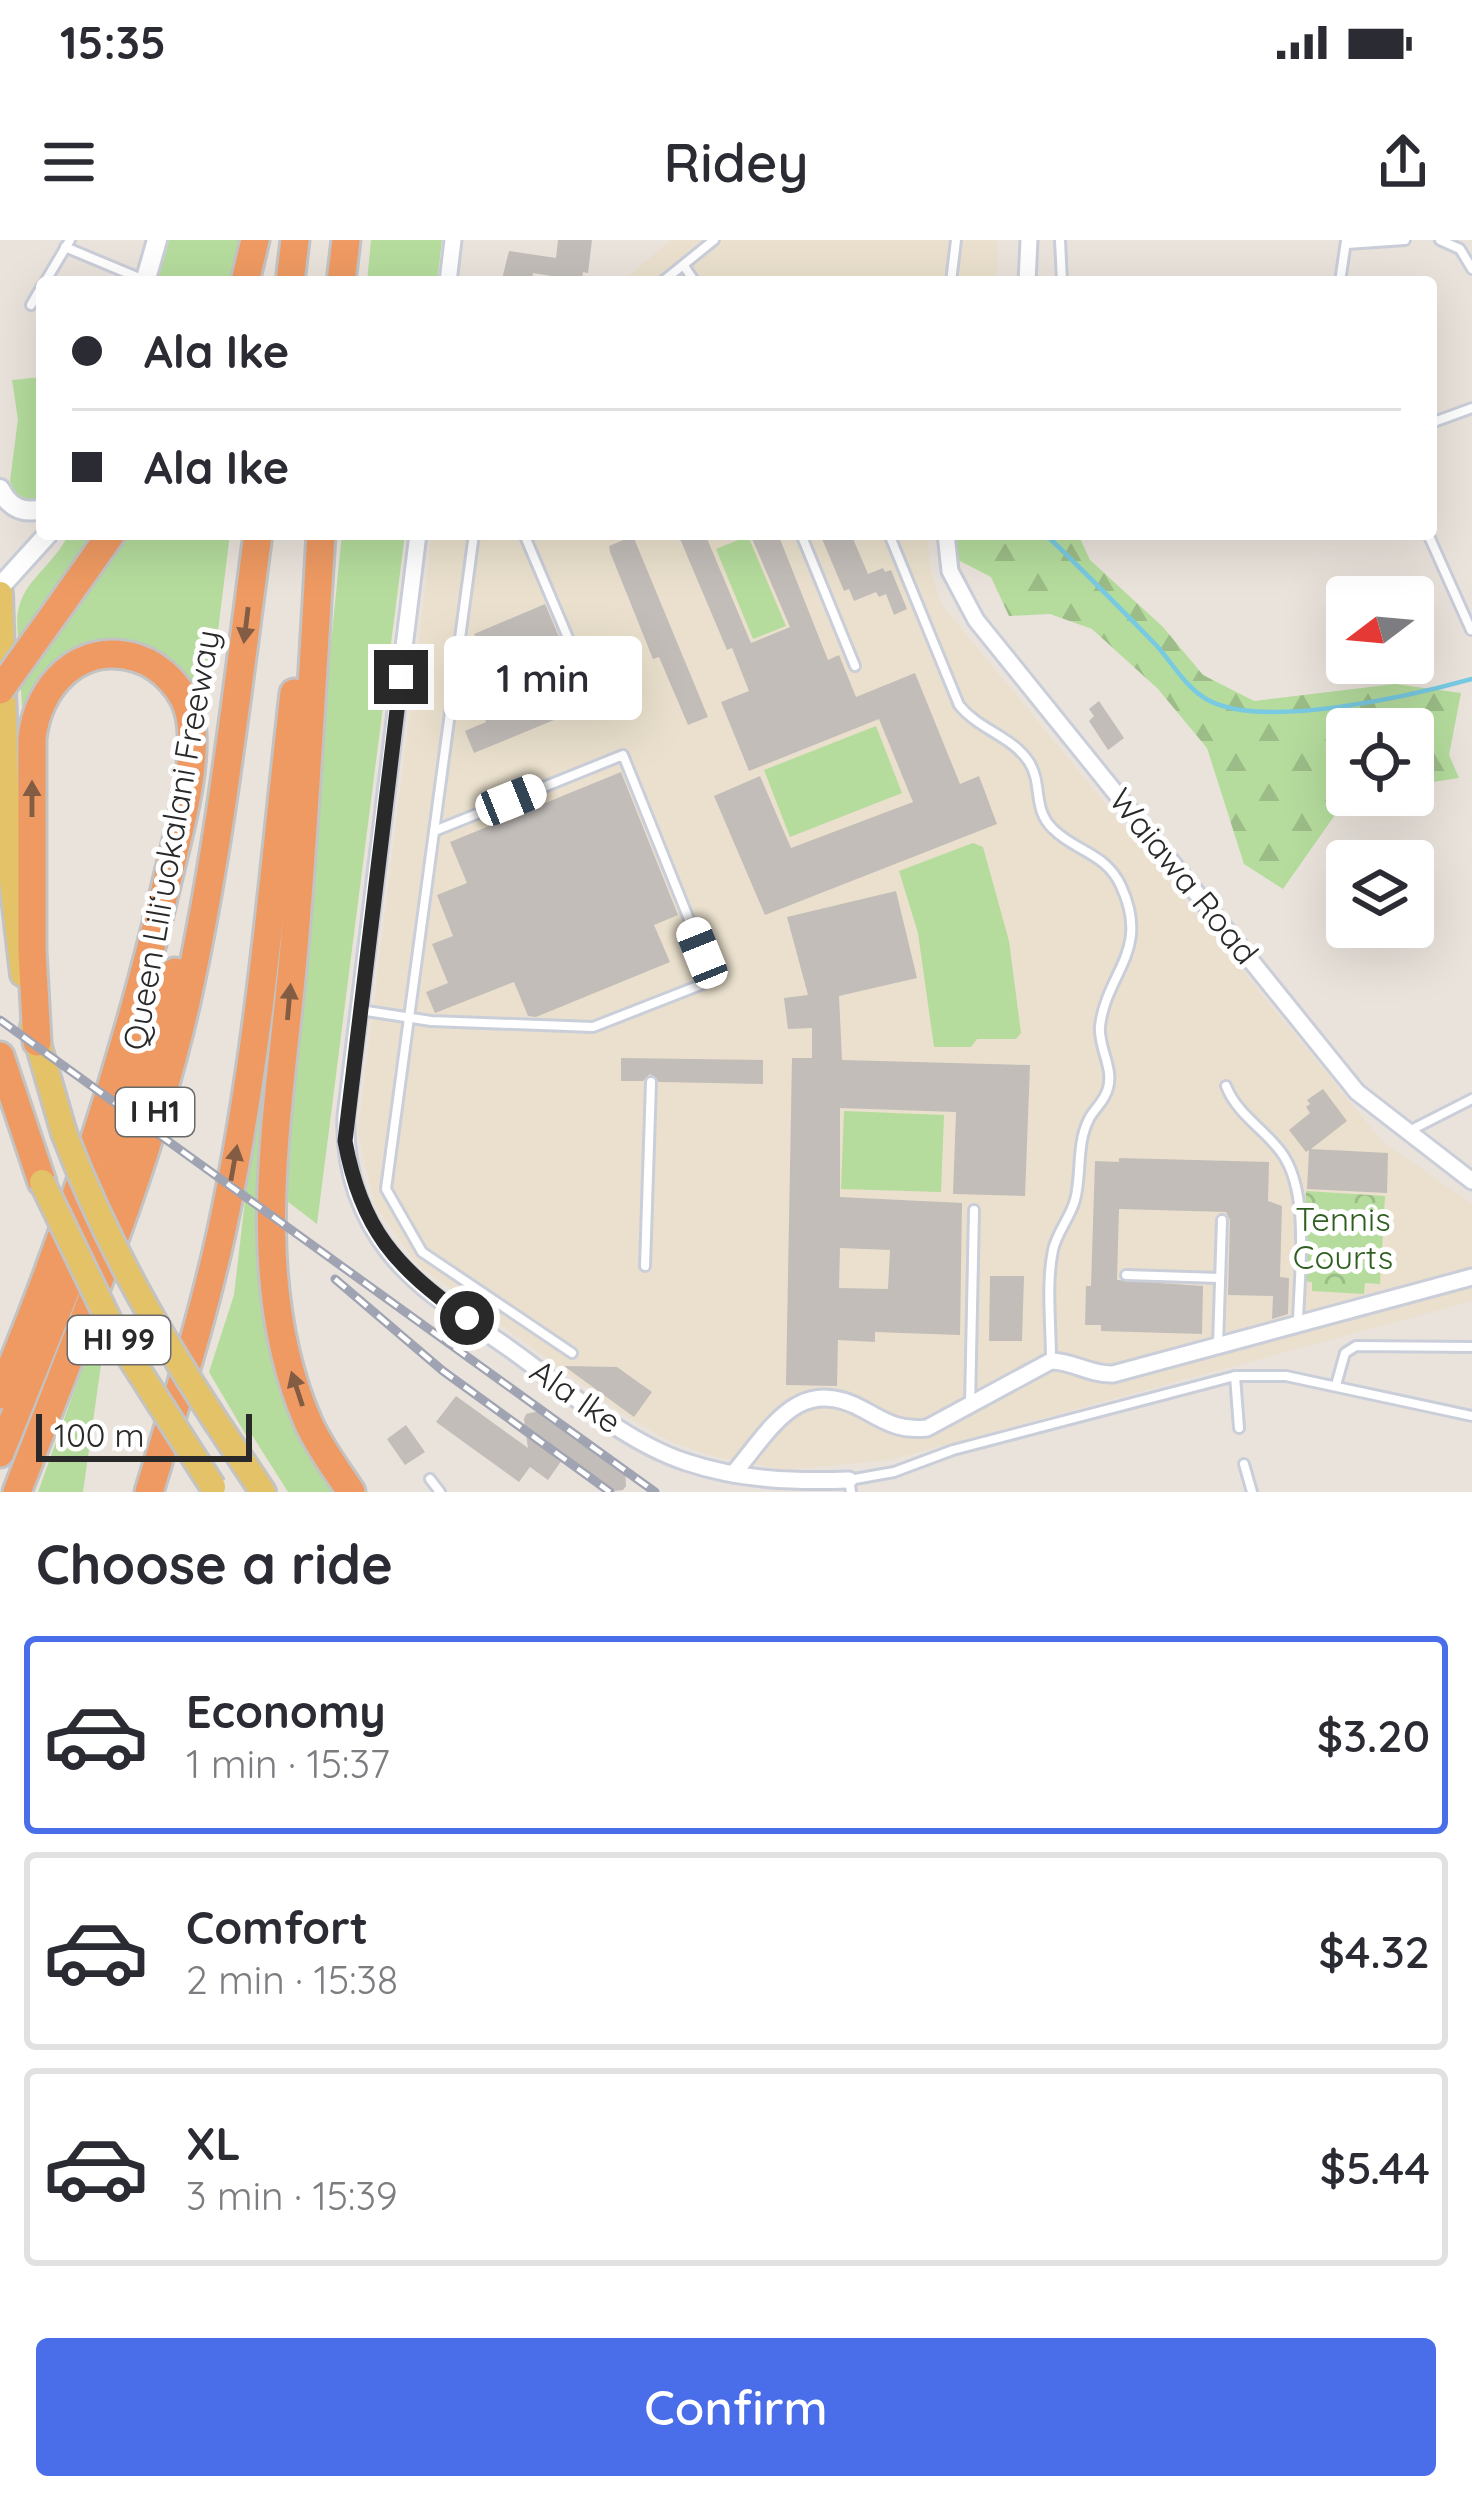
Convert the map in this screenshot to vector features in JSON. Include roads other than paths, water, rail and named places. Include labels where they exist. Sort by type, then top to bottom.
[{"type":"highway","points":[[246,276],[255,240]]},
{"type":"highway","points":[[291,276],[295,240]]},
{"type":"highway","points":[[341,276],[346,240]]},
{"type":"highway","points":[[0,690],[107,540]]},
{"type":"highway","name":"Queen Liliʻuokalani Freeway","points":[[17,1492],[122,1216],[169,1068],[190,979],[234,716],[257,540]]},
{"type":"highway","name":"I H1","points":[[149,1492],[211,1278],[254,1044],[311,540]]},
{"type":"highway","points":[[321,540],[296,932],[272,1198],[276,1301],[292,1378],[321,1446],[351,1492]]},
{"type":"highway","points":[[0,1395],[75,1208],[132,1030],[193,747],[191,720],[180,691],[160,671],[137,658],[112,655],[76,664],[56,678],[36,710],[32,951],[37,1042]]},
{"type":"highway","points":[[0,1453],[109,1182],[148,1063],[184,939],[234,716]]},
{"type":"highway","points":[[0,1056],[42,1182]]},
{"type":"highway","points":[[0,1354],[75,1208]]},
{"type":"highway","points":[[137,1492],[211,1278]]},
{"type":"main road","name":"HI 99","points":[[0,591],[8,845],[16,928],[37,1042],[64,1133],[135,1291],[265,1492]]},
{"type":"main road","name":"HI 99","points":[[0,1081],[42,1182],[117,1337],[215,1490]]},
{"type":"street","points":[[146,276],[157,240]]},
{"type":"street","points":[[449,276],[453,240]]},
{"type":"street","points":[[1027,276],[1029,240]]},
{"type":"street","points":[[0,489],[17,508],[36,510]]},
{"type":"street","points":[[0,591],[43,540]]},
{"type":"street","name":"Ala Ike","points":[[417,540],[345,1141],[353,1184],[367,1219],[388,1251],[433,1294],[636,1438],[684,1462],[733,1474],[850,1486]]},
{"type":"street","name":"Waiawa Road","points":[[947,540],[950,571],[976,620],[1357,1092],[1472,1181]]},
{"type":"street","points":[[733,1474],[787,1411],[817,1396],[849,1401],[908,1430],[927,1428],[1051,1361],[1113,1374],[1472,1277]]},
{"type":"lane","points":[[670,276],[715,240]]},
{"type":"lane","points":[[952,276],[956,240]]},
{"type":"lane","points":[[1060,240],[1062,276]]},
{"type":"lane","points":[[1341,276],[1346,242],[1405,240]]},
{"type":"lane","points":[[1440,240],[1460,249],[1472,269]]},
{"type":"lane","points":[[48,276],[68,243],[135,276]]},
{"type":"lane","points":[[684,266],[691,276]]},
{"type":"lane","points":[[31,305],[36,296]]},
{"type":"lane","points":[[1437,421],[1472,407]]},
{"type":"lane","points":[[473,540],[386,1189],[422,1252],[572,1352]]},
{"type":"lane","points":[[527,540],[596,706]]},
{"type":"lane","points":[[803,540],[855,666]]},
{"type":"lane","points":[[891,540],[959,705],[978,725],[1020,751],[1037,783],[1041,815],[1053,830],[1109,867],[1130,914],[1127,959],[1100,1024],[1108,1089],[1082,1137],[1074,1206],[1054,1246],[1051,1361]]},
{"type":"lane","points":[[1431,540],[1472,630]]},
{"type":"lane","points":[[1460,605],[1472,608]]},
{"type":"lane","points":[[360,1010],[408,1018],[593,1028],[703,984],[711,974],[622,754],[436,830]]},
{"type":"lane","points":[[645,1266],[651,1082]]},
{"type":"lane","points":[[1226,1086],[1234,1102],[1280,1150],[1300,1207],[1298,1324]]},
{"type":"lane","points":[[1408,1132],[1472,1100]]},
{"type":"lane","points":[[970,1406],[974,1210]]},
{"type":"lane","points":[[1218,1345],[1222,1220]]},
{"type":"lane","points":[[1126,1275],[1220,1278]]},
{"type":"lane","points":[[1336,1385],[1345,1353],[1357,1346],[1472,1347]]},
{"type":"lane","name":"Ala Ike","points":[[850,1486],[953,1450],[1235,1376],[1266,1374],[1336,1385],[1472,1416]]},
{"type":"lane","points":[[1235,1376],[1240,1428]]},
{"type":"lane","points":[[1244,1464],[1252,1492]]},
{"type":"lane","points":[[430,1479],[440,1492]]},
{"type":"waterway","points":[[1051,540],[1208,700],[1264,712],[1300,711],[1413,694],[1472,679]]},
{"type":"railway","points":[[0,1020],[655,1492]]},
{"type":"railway","points":[[335,1279],[443,1371],[610,1492]]},
{"type":"park label","name":"Tennis Courts","points":[[1343,1238]]}]
